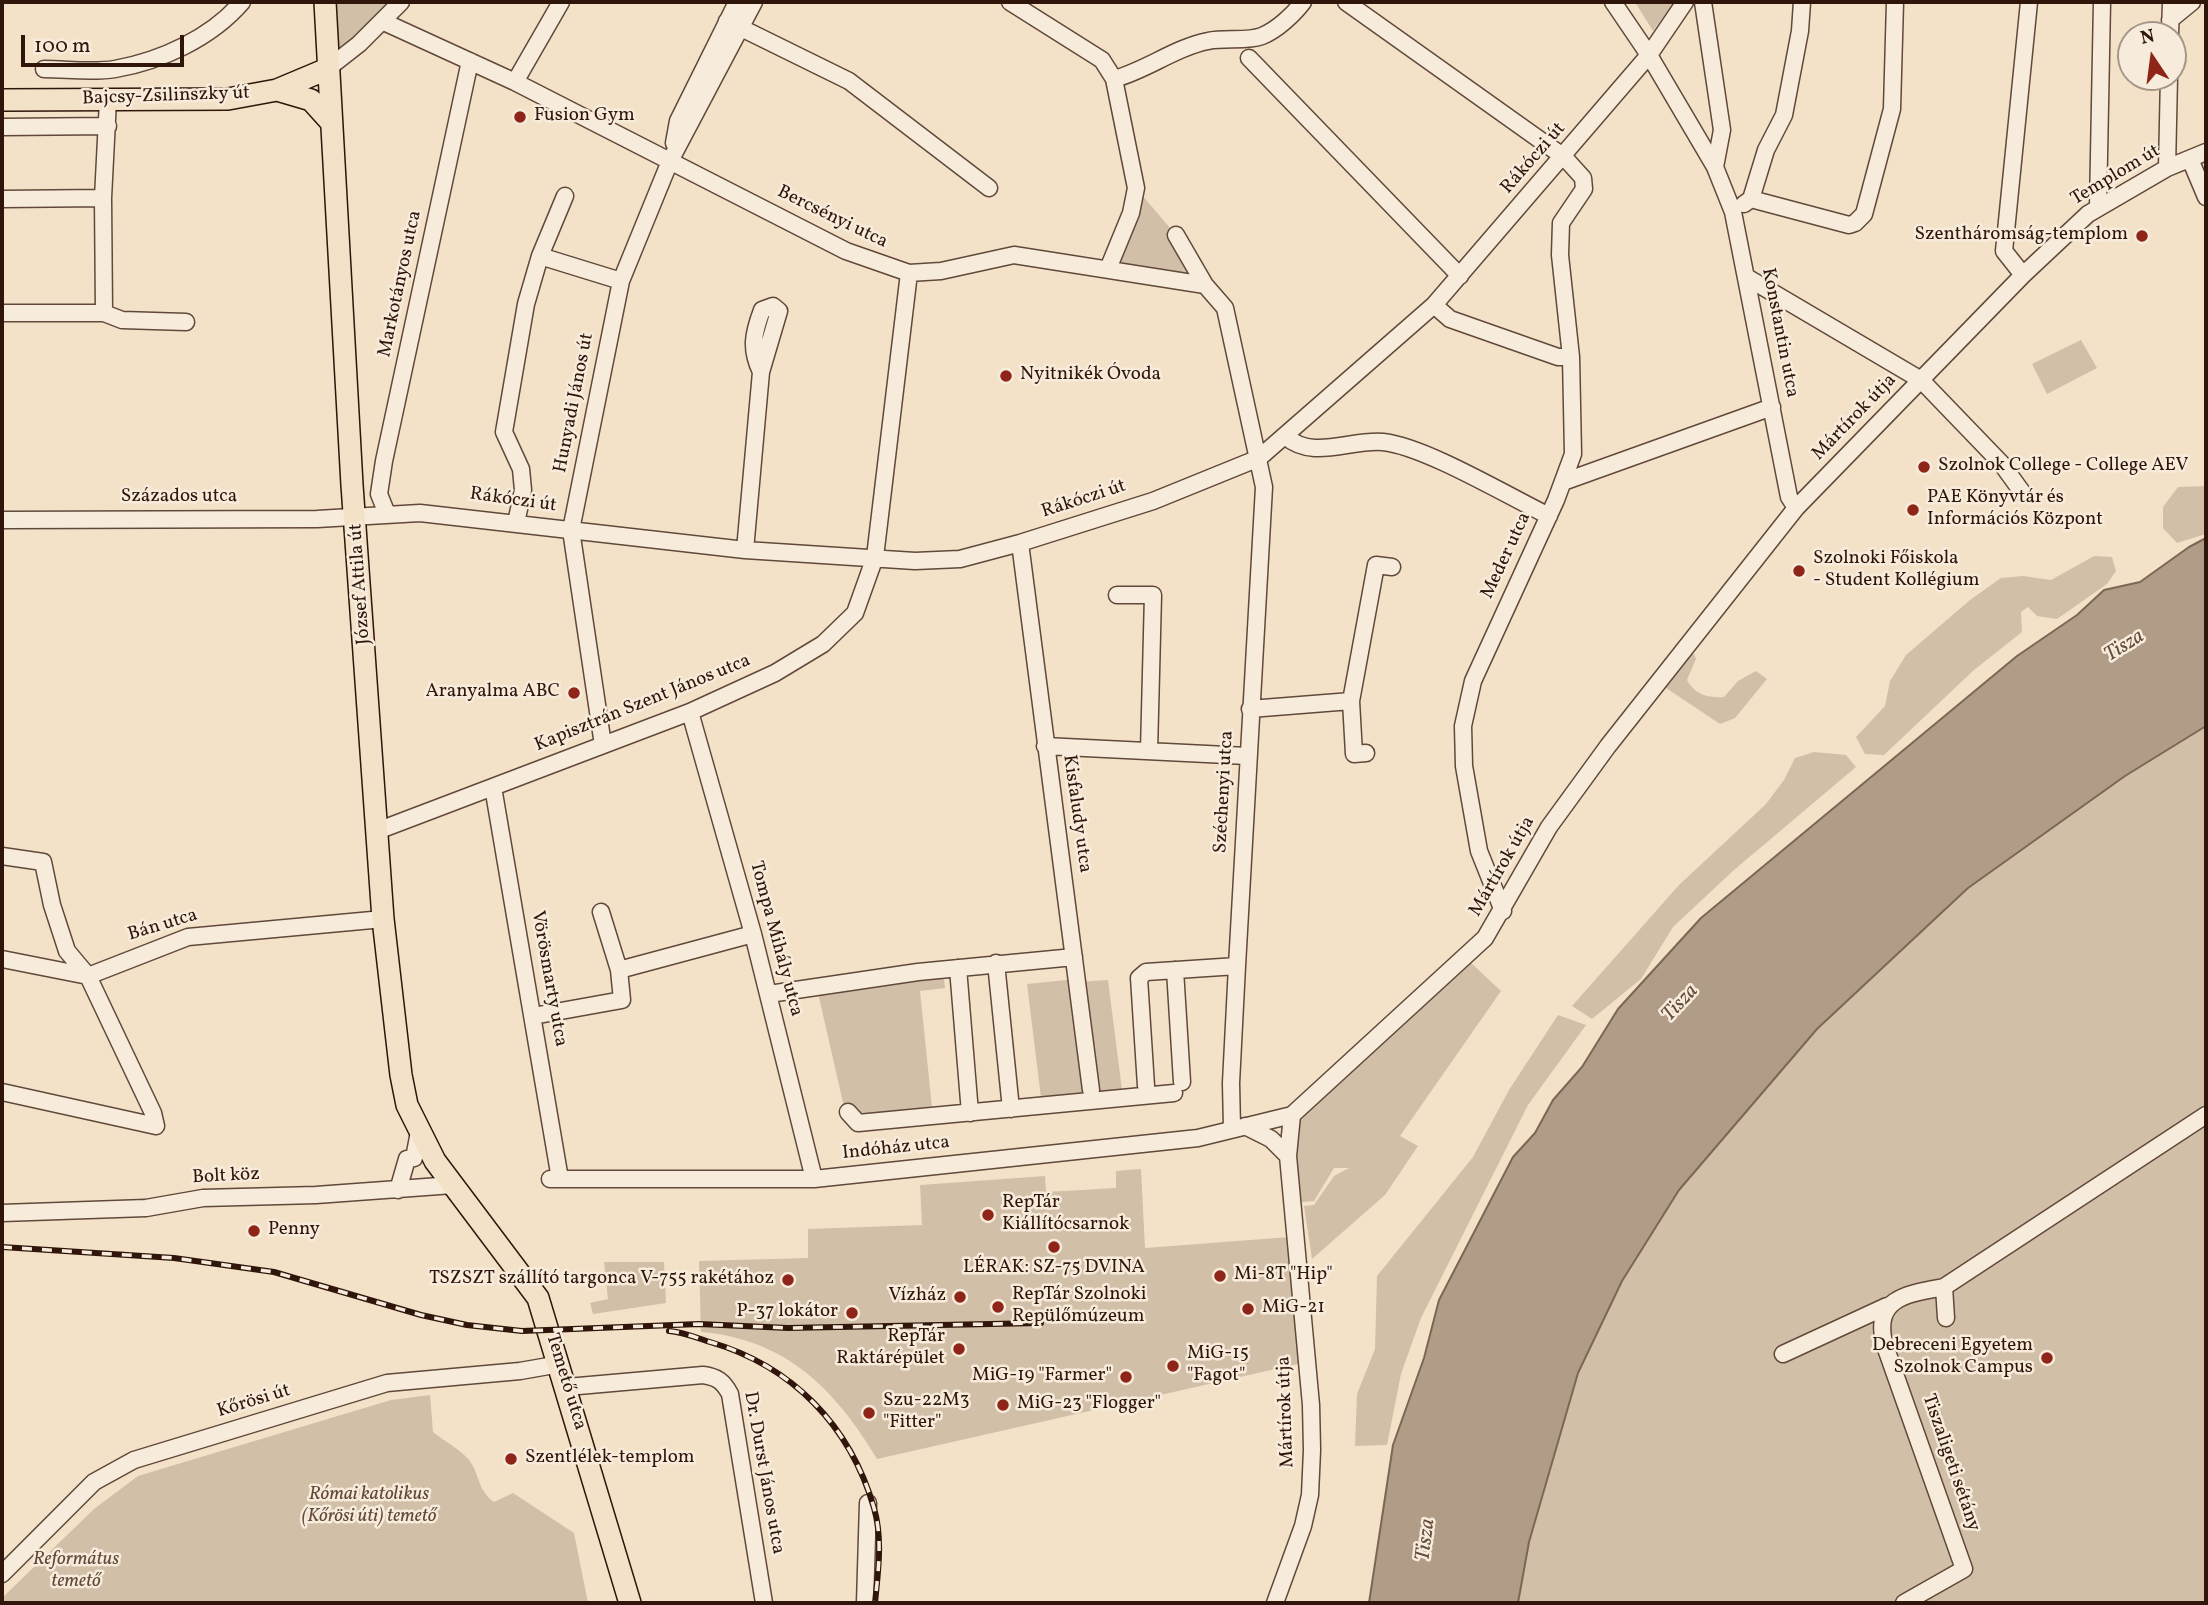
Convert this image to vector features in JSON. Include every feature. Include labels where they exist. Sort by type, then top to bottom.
[{"type":"main road","name":"József Attila út","points":[[324,2],[329,120],[383,919],[401,1075],[407,1105],[435,1161],[453,1185]]},
{"type":"main road","name":"Bajcsy-Zsilinszky út","points":[[2,100],[228,99],[277,90],[327,69]]},
{"type":"main road","points":[[277,90],[311,100],[329,120]]},
{"type":"main road","name":"Temető utca","points":[[453,1185],[538,1298],[630,1603]]},
{"type":"street","points":[[44,69],[114,69],[160,57],[201,37],[242,2]]},
{"type":"street","points":[[327,69],[384,22],[401,2]]},
{"type":"street","points":[[515,82],[561,2]]},
{"type":"street","name":"Hunyadi János út","points":[[734,25],[737,2]]},
{"type":"street","name":"Hunyadi János út","points":[[603,745],[571,530],[621,281],[670,161],[678,121],[734,25],[754,2]]},
{"type":"street","points":[[1010,2],[1102,60],[1114,79],[1136,188],[1131,213],[1108,269]]},
{"type":"street","points":[[1114,79],[1136,73],[1168,54],[1209,41],[1261,37],[1296,12],[1303,2]]},
{"type":"street","points":[[1346,2],[1564,157]]},
{"type":"street","name":"Konstantin utca","points":[[1614,2],[1649,55],[1715,167],[1732,212],[1748,278],[1789,497],[1796,509]]},
{"type":"street","name":"Rákóczi út","points":[[356,516],[454,515],[745,551],[960,559],[1153,501],[1259,458],[1434,305],[1649,55],[1685,2]]},
{"type":"street","points":[[1703,2],[1722,130],[1715,167]]},
{"type":"street","points":[[1732,212],[1751,199],[1766,150],[1784,115],[1800,31],[1802,2]]},
{"type":"street","points":[[1751,199],[1849,225],[1864,214],[1892,109],[1895,2]]},
{"type":"street","points":[[2022,275],[2004,251],[2029,2]]},
{"type":"street","points":[[2098,207],[2102,2]]},
{"type":"street","points":[[2170,21],[2171,2]]},
{"type":"street","points":[[2175,21],[2192,2]]},
{"type":"street","name":"Bercsényi utca","points":[[384,22],[515,82],[846,251],[909,273],[941,271],[1014,255],[1205,285]]},
{"type":"street","points":[[734,25],[849,81],[989,188]]},
{"type":"street","points":[[1249,58],[1460,276]]},
{"type":"street","name":"Markotányos utca","points":[[387,514],[379,494],[384,461],[470,61]]},
{"type":"street","points":[[2166,168],[2169,91]]},
{"type":"street","points":[[104,313],[103,198],[107,100]]},
{"type":"street","points":[[2,127],[108,126]]},
{"type":"street","name":"Templom út","points":[[2022,275],[2098,207],[2166,168],[2206,152]]},
{"type":"street","name":"Meder utca","points":[[1503,911],[1479,851],[1464,766],[1463,726],[1473,681],[1549,516],[1573,454],[1571,357],[1560,255],[1561,223],[1584,189],[1583,178],[1564,157]]},
{"type":"street","points":[[2190,159],[2206,197]]},
{"type":"street","points":[[516,523],[523,489],[521,469],[504,432],[527,304],[540,256],[565,196]]},
{"type":"street","points":[[2,199],[103,198]]},
{"type":"street","points":[[1176,235],[1205,285],[1226,308],[1259,458]]},
{"type":"street","points":[[540,256],[621,281]]},
{"type":"street","name":"Kapisztrán Szent János utca","points":[[377,831],[690,712],[775,673],[823,644],[855,613],[875,557],[909,273]]},
{"type":"street","name":"Mártírok útja","points":[[1275,1603],[1303,1526],[1310,1495],[1312,1450],[1311,1405],[1288,1156],[1292,1115],[1462,962],[1485,938],[1503,911],[1549,827],[1608,746],[1796,509],[2022,275]]},
{"type":"street","points":[[1748,278],[1921,380],[2001,463],[2022,492]]},
{"type":"street","points":[[1434,305],[1450,319],[1558,357],[1571,357]]},
{"type":"street","points":[[2,313],[104,313],[121,320],[186,322]]},
{"type":"street","points":[[745,551],[761,372]]},
{"type":"street","points":[[1563,482],[1772,407]]},
{"type":"street","points":[[1285,436],[1294,444],[1320,449],[1382,442],[1414,450],[1549,516]]},
{"type":"street","name":"Széchenyi utca","points":[[1239,1127],[1231,1083],[1247,756],[1264,487],[1259,458]]},
{"type":"street","name":"Százados utca","points":[[2,520],[317,519],[356,516]]},
{"type":"street","name":"Kisfaludy utca","points":[[1020,543],[1091,1090]]},
{"type":"street","points":[[1366,753],[1354,754],[1351,701],[1376,565],[1392,567]]},
{"type":"street","points":[[1117,595],[1153,595],[1149,751]]},
{"type":"street","points":[[1250,709],[1351,701]]},
{"type":"street","name":"Tompa Mihály utca","points":[[690,712],[769,994],[814,1179]]},
{"type":"street","points":[[1045,746],[1247,756]]},
{"type":"street","name":"Vörösmarty utca","points":[[493,787],[533,1016],[555,1179]]},
{"type":"street","points":[[2,856],[43,862],[52,905],[67,950],[88,976],[153,1113],[156,1126],[2,1092]]},
{"type":"street","points":[[533,1016],[622,1000],[619,971],[601,912]]},
{"type":"street","name":"Bán utca","points":[[88,976],[188,937],[383,919]]},
{"type":"street","points":[[619,971],[753,934]]},
{"type":"street","points":[[769,994],[996,962],[1073,957]]},
{"type":"street","points":[[2,959],[88,976]]},
{"type":"street","points":[[996,962],[1011,1109]]},
{"type":"street","points":[[1146,1086],[1139,978],[1146,972],[1237,966]]},
{"type":"street","points":[[958,968],[970,1113]]},
{"type":"street","points":[[848,1112],[858,1124],[1011,1109],[1178,1088],[1175,970]]},
{"type":"street","name":"Indóház utca","points":[[555,1179],[814,1179],[1198,1138],[1292,1115]]},
{"type":"street","points":[[1783,1354],[1914,1293],[1944,1287],[2206,1115]]},
{"type":"street","points":[[1239,1127],[1271,1139],[1288,1156]]},
{"type":"street","points":[[398,1190],[407,1159],[414,1158],[419,1132]]},
{"type":"street","name":"Bolt köz","points":[[2,1213],[146,1208],[203,1198],[398,1190],[453,1185]]},
{"type":"street","points":[[1944,1287],[1946,1318]]},
{"type":"street","name":"Tiszaligeti sétány","points":[[1887,1306],[1880,1323],[1884,1343],[1964,1569],[1904,1603]]},
{"type":"street","name":"Kőrösi út","points":[[2,1574],[94,1482],[134,1460],[387,1383],[520,1371],[560,1364]]},
{"type":"street","name":"Dr. Durst János utca","points":[[567,1387],[703,1375],[715,1377],[724,1383],[730,1394],[764,1603]]},
{"type":"street","points":[[865,1603],[868,1503]]},
{"type":"green space","points":[[325,2],[401,2],[327,69]]},
{"type":"green space","points":[[1635,2],[1674,2],[1653,31]]},
{"type":"green space","points":[[1136,188],[1176,235],[1205,285],[1108,269]]},
{"type":"green space","points":[[2081,340],[2097,368],[2047,394],[2032,364]]},
{"type":"green space","points":[[2206,486],[2206,534],[2177,543],[2163,528],[2163,507],[2178,487]]},
{"type":"green space","points":[[2094,556],[2112,557],[2116,571],[2107,584],[2057,619],[2037,616],[2028,607],[2021,612],[2022,632],[1974,670],[1884,755],[1865,754],[1856,737],[1885,706],[1890,681],[1906,655],[1970,600],[2001,578],[2023,576],[2051,580]]},
{"type":"green space","points":[[1688,653],[1694,654],[1696,659],[1687,680],[1702,694],[1724,697],[1738,681],[1756,671],[1767,679],[1735,718],[1720,724],[1663,686]]},
{"type":"green space","points":[[2206,726],[2206,1603],[1519,1603],[1529,1542],[1578,1373],[1622,1281],[1679,1190],[1817,1029],[1968,888],[2125,776]]},
{"type":"green space","points":[[1814,752],[1846,755],[1856,767],[1734,870],[1673,927],[1641,979],[1592,1019],[1572,1006],[1679,885],[1766,804],[1784,780],[1795,758]]},
{"type":"green space","points":[[1470,962],[1501,991],[1400,1136],[1418,1146],[1385,1195],[1312,1259],[1304,1206],[1314,1205],[1334,1176],[1349,1168],[1334,1168],[1314,1201],[1293,1203],[1292,1115]]},
{"type":"green space","points":[[943,970],[945,988],[920,991],[933,1117],[847,1120],[818,993]]},
{"type":"green space","points":[[1076,979],[1077,982],[1108,980],[1123,1098],[1042,1106],[1027,984]]},
{"type":"green space","points":[[1558,1015],[1586,1025],[1528,1105],[1421,1318],[1401,1374],[1387,1445],[1355,1446],[1357,1394],[1375,1349],[1377,1276],[1473,1157],[1509,1090]]},
{"type":"green space","name":"RepTár Szolnoki Repülőmúzeum","points":[[1141,1169],[1145,1248],[1290,1237],[1302,1363],[877,1459],[844,1411],[806,1372],[759,1345],[701,1332],[699,1261],[808,1258],[808,1229],[922,1225],[920,1185],[1045,1176],[1046,1192],[1116,1188],[1116,1171]]},
{"type":"green space","points":[[604,1262],[664,1262],[666,1303],[593,1314],[590,1303],[608,1299]]},
{"type":"green space","name":"Római katolikus (Kőrösi úti) temető","points":[[430,1395],[433,1432],[469,1460],[488,1497],[494,1502],[513,1493],[574,1533],[588,1603],[2,1603],[2,1598],[94,1509],[138,1476],[391,1400]]},
{"type":"water","name":"Tisza","points":[[2206,538],[2206,726],[2125,776],[1968,888],[1817,1029],[1679,1190],[1622,1281],[1578,1373],[1529,1542],[1518,1603],[1369,1603],[1393,1445],[1424,1358],[1439,1300],[1513,1157],[1535,1133],[1553,1100],[1582,1067],[1618,1009],[1701,918],[2017,656],[2077,615],[2104,590],[2140,582]]},
{"type":"railway","points":[[2,1247],[174,1258],[274,1272],[421,1315],[467,1325],[522,1331],[699,1324],[788,1328],[1041,1323]]},
{"type":"railway","points":[[669,1331],[690,1335],[767,1366],[792,1383],[833,1425],[850,1450],[863,1478],[877,1520],[879,1544],[875,1603]]},
{"type":"place","name":"Fusion Gym","points":[[520,117]]},
{"type":"place","name":"Szentháromság-templom","points":[[2142,236]]},
{"type":"place","name":"Nyitnikék Óvoda","points":[[1006,376]]},
{"type":"place","name":"Szolnok College - College AEV","points":[[1924,467]]},
{"type":"place","name":"PAE Könyvtár és Információs Központ","points":[[1913,510]]},
{"type":"place","name":"Szolnoki Főiskola - Student Kollégium","points":[[1799,571]]},
{"type":"place","name":"Aranyalma ABC","points":[[574,693]]},
{"type":"place","name":"RepTár Kiállítócsarnok","points":[[988,1215]]},
{"type":"place","name":"Penny","points":[[254,1231]]},
{"type":"place","name":"LÉRAK: SZ-75 DVINA","points":[[1054,1247]]},
{"type":"place","name":"Mi-8T \"Hip\"","points":[[1220,1276]]},
{"type":"place","name":"TSZSZT szállító targonca V-755 rakétához","points":[[788,1280]]},
{"type":"place","name":"Vízház","points":[[960,1297]]},
{"type":"place","name":"RepTár Szolnoki Repülőmúzeum","points":[[998,1307]]},
{"type":"place","name":"MiG-21","points":[[1248,1309]]},
{"type":"place","name":"P-37 lokátor","points":[[852,1313]]},
{"type":"place","name":"RepTár Raktárépület","points":[[959,1349]]},
{"type":"place","name":"Debreceni Egyetem Szolnok Campus","points":[[2047,1358]]},
{"type":"place","name":"MiG-15 \"Fagot\"","points":[[1173,1366]]},
{"type":"place","name":"MiG-19 \"Farmer\"","points":[[1126,1377]]},
{"type":"place","name":"MiG-23 \"Flogger\"","points":[[1003,1405]]},
{"type":"place","name":"Szu-22M3 \"Fitter\"","points":[[869,1413]]},
{"type":"place","name":"Szentlélek-templom","points":[[511,1459]]},
{"type":"park label","name":"Református temető","points":[[76,1572]]}]
